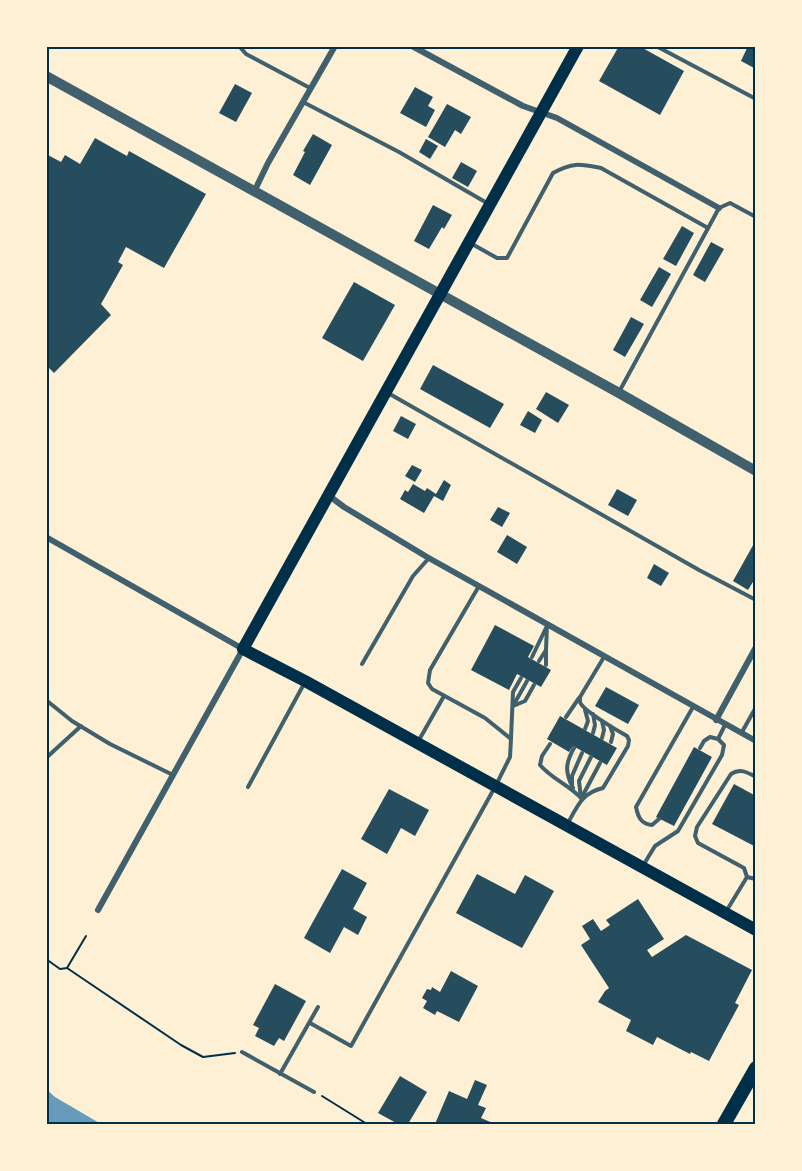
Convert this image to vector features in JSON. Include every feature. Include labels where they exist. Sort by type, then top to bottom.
[{"type":"highway","points":[[724,1125],[756,1068]]},
{"type":"main road","points":[[578,46],[243,649],[756,930]]},
{"type":"street","points":[[254,192],[334,46]]},
{"type":"street","points":[[412,46],[523,106],[557,118],[719,208]]},
{"type":"street","points":[[46,76],[756,471]]},
{"type":"street","points":[[328,495],[429,558],[756,741]]},
{"type":"street","points":[[46,537],[243,649],[98,910]]},
{"type":"street","points":[[716,720],[756,647]]},
{"type":"lane","points":[[239,46],[246,54],[311,89]]},
{"type":"lane","points":[[656,46],[756,99]]},
{"type":"lane","points":[[303,102],[399,152],[489,204]]},
{"type":"lane","points":[[468,242],[497,258],[507,258],[553,173],[566,166],[583,164],[602,168],[708,228]]},
{"type":"lane","points":[[619,393],[719,208],[730,203],[756,217]]},
{"type":"lane","points":[[386,392],[756,600]]},
{"type":"lane","points":[[362,664],[413,576],[429,558]]},
{"type":"lane","points":[[479,586],[430,670],[428,683],[432,689],[485,718],[511,739]]},
{"type":"lane","points":[[546,665],[547,625]]},
{"type":"lane","points":[[532,657],[547,625]]},
{"type":"lane","points":[[539,661],[546,650]]},
{"type":"lane","points":[[566,717],[604,657]]},
{"type":"lane","points":[[310,1023],[351,1046],[510,757],[513,692],[521,678]]},
{"type":"lane","points":[[248,787],[305,681]]},
{"type":"lane","points":[[513,706],[527,681]]},
{"type":"lane","points":[[513,706],[525,701],[534,685]]},
{"type":"lane","points":[[417,743],[444,696]]},
{"type":"lane","points":[[580,697],[580,702],[585,708],[627,736],[629,740],[628,746],[603,788],[591,791],[582,799]]},
{"type":"lane","points":[[46,700],[72,721],[110,744],[173,775]]},
{"type":"lane","points":[[659,819],[652,825],[646,824],[637,815],[636,807],[693,706]]},
{"type":"lane","points":[[741,733],[756,706]]},
{"type":"lane","points":[[585,708],[588,721],[585,729]]},
{"type":"lane","points":[[593,714],[595,724],[593,734]]},
{"type":"lane","points":[[602,721],[604,730],[602,738]]},
{"type":"lane","points":[[718,739],[725,725]]},
{"type":"lane","points":[[46,758],[81,726]]},
{"type":"lane","points":[[610,726],[613,734],[611,742]]},
{"type":"lane","points":[[642,867],[655,846],[678,831],[722,755],[724,745],[718,739],[710,737],[700,748]]},
{"type":"lane","points":[[550,744],[542,756],[540,765],[548,774],[573,789]]},
{"type":"lane","points":[[574,748],[570,755],[566,775],[573,789],[582,799]]},
{"type":"lane","points":[[573,789],[572,776],[582,753]]},
{"type":"lane","points":[[582,799],[579,781],[591,757]]},
{"type":"lane","points":[[566,826],[600,763]]},
{"type":"lane","points":[[725,913],[747,877],[744,868],[698,843],[696,836],[698,827],[731,774],[737,770],[756,777]]},
{"type":"lane","points":[[747,877],[756,879]]},
{"type":"lane","points":[[280,1074],[318,1007]]},
{"type":"lane","points":[[242,1052],[314,1092]]},
{"type":"path","points":[[67,968],[86,936]]},
{"type":"path","points":[[46,959],[60,969],[67,968],[181,1045],[203,1057],[242,1052]]},
{"type":"path","points":[[314,1092],[367,1125]]},
{"type":"water","points":[[46,1089],[55,1097],[101,1124],[47,1124]]},
{"type":"building","points":[[619,46],[639,46],[684,71],[660,115],[599,81]]},
{"type":"building","points":[[748,46],[756,46],[756,69],[741,61]]},
{"type":"building","points":[[235,84],[252,93],[236,122],[219,113]]},
{"type":"building","points":[[415,87],[433,97],[428,106],[435,110],[426,127],[400,113]]},
{"type":"building","points":[[447,104],[471,117],[461,134],[455,130],[445,147],[428,137]]},
{"type":"building","points":[[313,134],[332,145],[310,185],[293,175]]},
{"type":"building","points":[[95,138],[127,156],[129,151],[206,194],[164,268],[126,247],[118,262],[123,265],[101,304],[111,315],[54,373],[46,365],[46,154],[61,162],[65,155],[80,164]]},
{"type":"building","points":[[426,139],[438,146],[430,159],[419,152]]},
{"type":"building","points":[[461,162],[477,171],[468,187],[452,178]]},
{"type":"building","points":[[433,205],[452,215],[429,249],[414,241]]},
{"type":"building","points":[[682,226],[694,233],[676,266],[663,259]]},
{"type":"building","points":[[711,242],[724,249],[705,282],[693,275]]},
{"type":"building","points":[[659,267],[671,274],[652,307],[640,300]]},
{"type":"building","points":[[354,282],[395,305],[363,361],[322,338]]},
{"type":"building","points":[[631,317],[644,324],[625,357],[613,350]]},
{"type":"building","points":[[433,365],[504,404],[490,428],[420,389]]},
{"type":"building","points":[[546,392],[569,405],[558,423],[536,409]]},
{"type":"building","points":[[528,411],[542,420],[535,433],[520,425]]},
{"type":"building","points":[[401,416],[416,424],[408,439],[393,431]]},
{"type":"building","points":[[412,465],[422,470],[415,482],[405,476]]},
{"type":"building","points":[[444,480],[451,485],[443,501],[434,496],[424,513],[400,499],[405,490],[408,492],[413,484],[425,491],[427,488],[436,494]]},
{"type":"building","points":[[617,489],[637,500],[628,516],[608,505]]},
{"type":"building","points":[[498,507],[510,513],[502,527],[490,520]]},
{"type":"building","points":[[507,535],[527,547],[517,564],[497,552]]},
{"type":"building","points":[[756,540],[756,577],[748,590],[733,581]]},
{"type":"building","points":[[654,564],[669,573],[661,586],[647,578]]},
{"type":"building","points":[[495,625],[534,646],[528,657],[551,670],[541,687],[517,674],[509,690],[471,670]]},
{"type":"building","points":[[606,687],[639,705],[628,724],[595,706]]},
{"type":"building","points":[[560,716],[617,748],[607,765],[573,746],[569,752],[547,739]]},
{"type":"building","points":[[694,747],[712,757],[674,826],[656,817]]},
{"type":"building","points":[[734,784],[756,796],[756,847],[712,824]]},
{"type":"building","points":[[389,789],[429,810],[415,836],[401,828],[387,854],[361,839]]},
{"type":"building","points":[[342,869],[367,883],[353,909],[367,917],[358,935],[344,927],[330,953],[304,938]]},
{"type":"building","points":[[477,874],[515,894],[525,875],[554,891],[522,948],[456,913]]},
{"type":"building","points":[[638,899],[664,939],[647,950],[652,957],[686,935],[752,970],[735,1003],[739,1005],[709,1061],[657,1037],[653,1045],[626,1031],[631,1020],[598,1002],[609,988],[581,945],[590,939],[582,926],[593,919],[601,931],[610,925],[606,920]]},
{"type":"building","points":[[451,971],[478,986],[459,1022],[437,1011],[435,1015],[423,1008],[427,1001],[422,998],[427,989],[431,990],[432,987],[440,992]]},
{"type":"building","points":[[275,984],[306,1001],[284,1041],[279,1038],[274,1046],[255,1036],[259,1028],[253,1025]]},
{"type":"building","points":[[400,1076],[427,1092],[408,1124],[398,1124],[378,1113]]},
{"type":"building","points":[[475,1080],[487,1085],[478,1105],[486,1108],[481,1118],[495,1124],[435,1124],[449,1091],[467,1099]]}]
